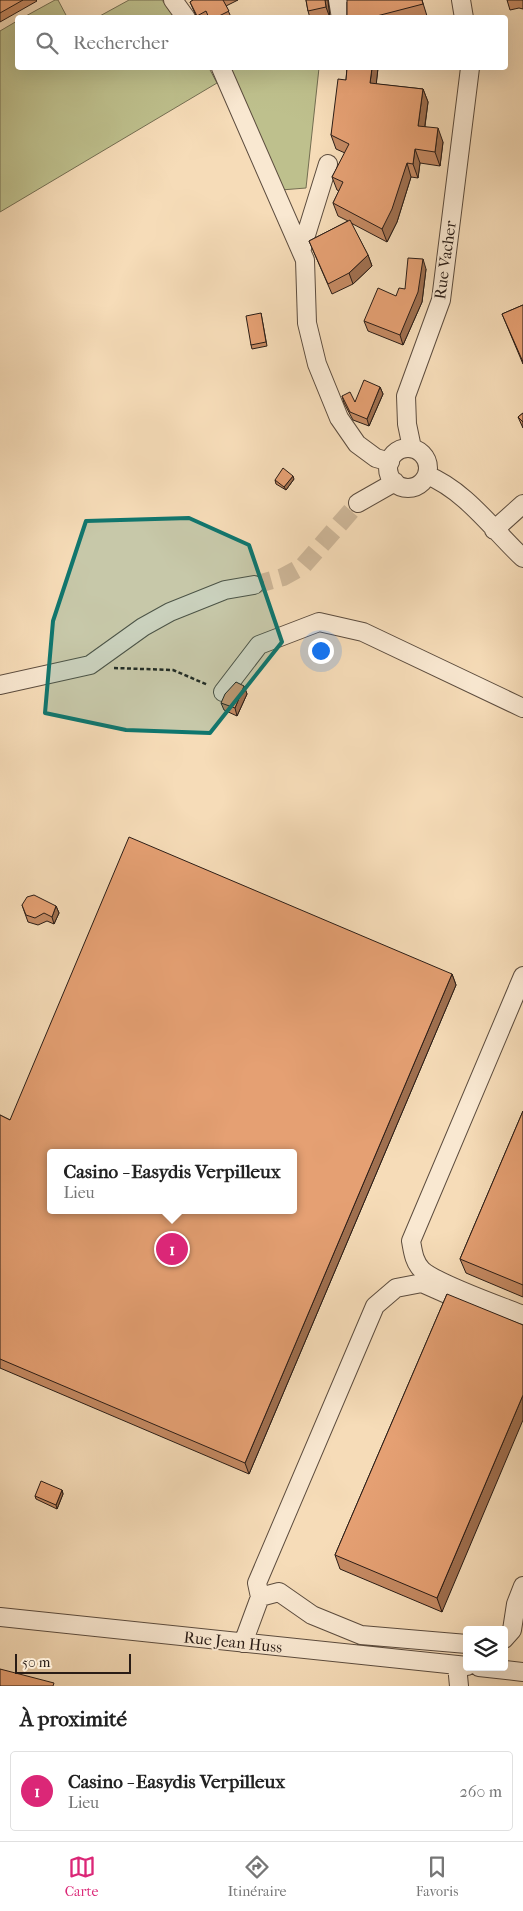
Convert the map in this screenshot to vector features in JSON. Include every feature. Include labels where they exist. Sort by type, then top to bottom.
[{"type":"street","points":[[338,0],[340,15]]},
{"type":"street","points":[[461,0],[464,15]]},
{"type":"street","points":[[221,70],[305,260],[307,323],[317,364],[339,418],[357,444],[376,458],[390,462]]},
{"type":"street","name":"Rue Vacher","points":[[412,448],[407,424],[406,396],[441,300],[470,70]]},
{"type":"street","points":[[301,251],[328,164]]},
{"type":"street","points":[[412,448],[425,458],[428,469],[427,475],[424,481],[413,487],[400,486],[395,482],[390,473],[390,462],[396,453],[412,448]]},
{"type":"street","points":[[427,475],[445,483],[459,494],[523,558]]},
{"type":"street","points":[[358,504],[395,482]]},
{"type":"street","points":[[494,530],[523,504]]},
{"type":"street","points":[[0,685],[90,665],[143,627],[170,612],[225,590],[254,585]]},
{"type":"street","points":[[223,692],[259,645],[319,622],[363,632],[523,708]]},
{"type":"street","points":[[523,976],[411,1241],[413,1257],[422,1270],[441,1281],[523,1315]]},
{"type":"street","points":[[243,1643],[260,1597],[257,1583],[375,1306],[396,1288],[422,1283],[523,1326]]},
{"type":"street","points":[[508,1634],[512,1630],[516,1604],[523,1586]]},
{"type":"street","points":[[260,1597],[279,1592],[312,1615],[361,1635],[463,1644]]},
{"type":"street","name":"Rue Jean Huss","points":[[0,1617],[462,1665]]},
{"type":"street","points":[[459,1686],[462,1665]]},
{"type":"street","points":[[508,1670],[523,1672]]},
{"type":"path","points":[[90,665],[106,668],[173,670],[223,692]]},
{"type":"highlighted area","points":[[189,518],[249,545],[282,642],[210,733],[126,730],[45,713],[53,621],[86,521]]},
{"type":"green space","points":[[58,0],[66,15],[28,15]]},
{"type":"green space","points":[[129,0],[162,0],[173,15],[102,15]]},
{"type":"green space","points":[[15,22],[15,70],[210,70],[217,83],[0,212],[0,31]]},
{"type":"green space","points":[[230,70],[319,70],[306,188],[281,190]]},
{"type":"building","points":[[0,0],[23,0],[0,13]]},
{"type":"building","points":[[193,0],[223,0],[229,11],[221,15],[208,15],[206,11],[196,15],[190,2]]},
{"type":"building","points":[[306,0],[325,0],[326,7],[308,11]]},
{"type":"building","points":[[347,0],[422,0],[423,4],[381,15],[347,15]]},
{"type":"building","points":[[347,70],[372,70],[370,83],[423,89],[418,126],[438,128],[435,152],[415,149],[413,164],[407,163],[392,209],[382,229],[333,203],[343,182],[332,177],[349,144],[331,135],[338,79],[346,80]]},
{"type":"building","points":[[350,220],[368,255],[349,273],[328,284],[309,241]]},
{"type":"building","points":[[408,258],[423,259],[418,292],[400,335],[364,321],[378,288],[396,296],[399,288],[405,289]]},
{"type":"building","points":[[523,305],[523,362],[502,314]]},
{"type":"building","points":[[261,313],[266,342],[251,345],[246,316]]},
{"type":"building","points":[[364,380],[380,387],[367,419],[350,412],[342,396],[350,392],[355,402]]},
{"type":"building","points":[[523,413],[523,422],[518,417]]},
{"type":"building","points":[[283,468],[293,476],[284,487],[275,480]]},
{"type":"building","points":[[236,682],[244,686],[235,708],[221,703],[225,694]]},
{"type":"building","points":[[129,837],[452,974],[245,1463],[0,1359],[0,1115],[10,1120]]},
{"type":"building","points":[[34,895],[56,906],[52,917],[44,913],[35,918],[26,915],[22,905],[27,897]]},
{"type":"building","points":[[523,1111],[523,1285],[460,1259]]},
{"type":"building","points":[[447,1294],[523,1325],[523,1395],[437,1598],[335,1555]]},
{"type":"building","points":[[41,1481],[62,1490],[56,1505],[35,1496]]},
{"type":"building","points":[[0,1669],[54,1683],[53,1686],[0,1686]]},
{"type":"tunnel","points":[[254,585],[283,577],[303,566],[358,503]]},
{"type":"place","name":"Casino - Easydis Verpilleux","points":[[172,1249]]}]
